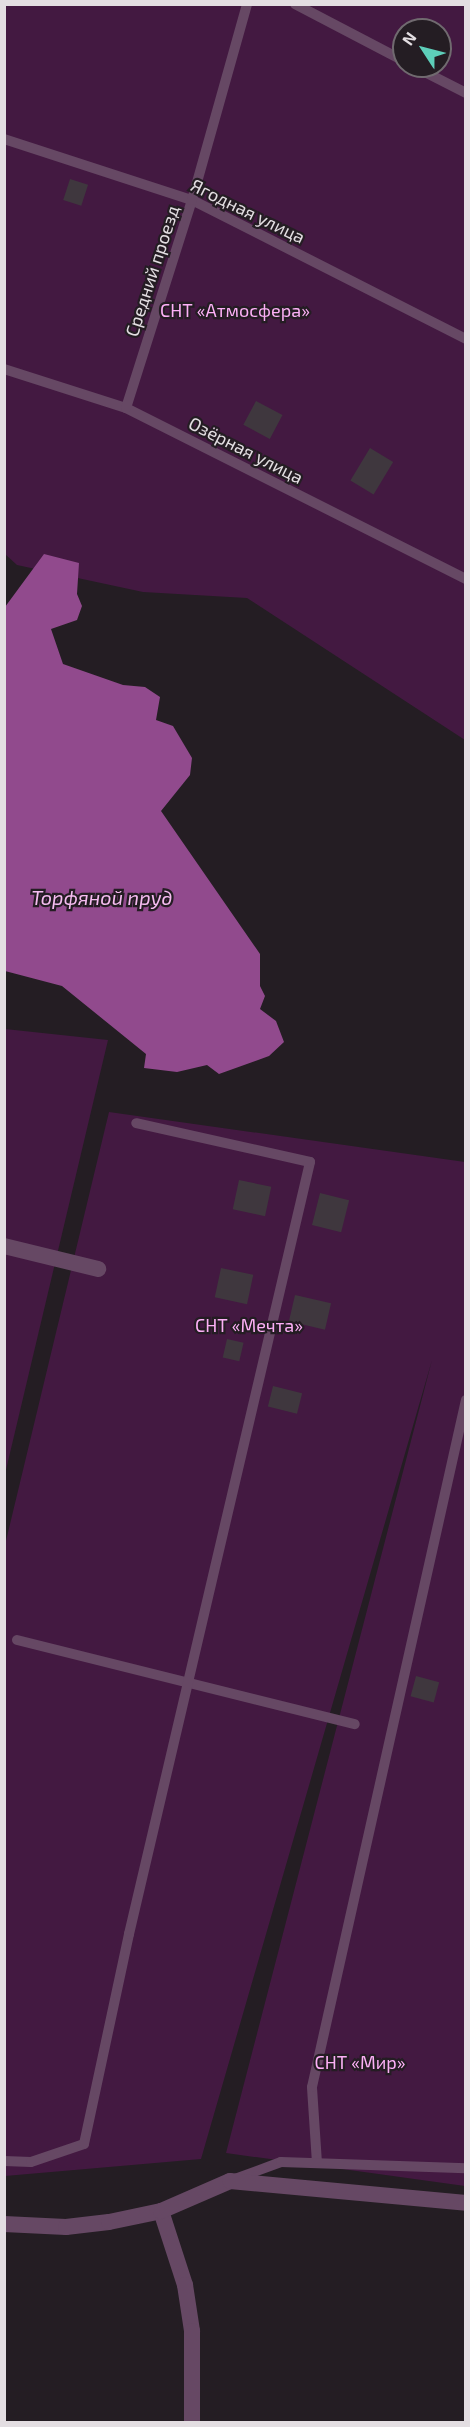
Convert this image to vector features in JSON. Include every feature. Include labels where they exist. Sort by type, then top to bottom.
[{"type":"street","points":[[4,1246],[98,1269]]},
{"type":"street","points":[[4,2224],[66,2227],[161,2211],[230,2181],[465,2203]]},
{"type":"street","points":[[161,2211],[184,2285],[192,2331],[192,2422]]},
{"type":"lane","name":"Средний проезд","points":[[126,408],[192,200],[247,4]]},
{"type":"lane","points":[[295,4],[392,55]]},
{"type":"lane","points":[[436,78],[465,93]]},
{"type":"lane","name":"Ягодная улица","points":[[4,139],[192,200],[465,339]]},
{"type":"lane","name":"Озёрная улица","points":[[4,369],[126,408],[465,579]]},
{"type":"lane","points":[[4,2161],[31,2162],[84,2144],[129,1934],[310,1162],[136,1123]]},
{"type":"lane","points":[[317,2163],[312,2086],[465,1400]]},
{"type":"lane","points":[[17,1640],[355,1724]]},
{"type":"lane","points":[[230,2181],[281,2162],[465,2168]]},
{"type":"green space","name":"СНТ «Атмосфера»","points":[[5,5],[465,5],[465,740],[247,598],[143,592],[17,565],[5,554]]},
{"type":"green space","points":[[5,1029],[108,1040],[5,1474]]},
{"type":"green space","name":"СНТ «Мечта»","points":[[109,1112],[465,1162],[465,2186],[226,2153],[432,1360],[201,2159],[5,2176],[5,1545]]},
{"type":"water","name":"Торфяной пруд","points":[[44,554],[79,563],[77,594],[82,606],[77,620],[51,629],[63,664],[123,685],[145,687],[160,697],[156,720],[173,726],[192,758],[190,775],[161,811],[260,954],[260,986],[265,996],[260,1009],[276,1021],[284,1042],[269,1056],[219,1074],[207,1065],[177,1072],[144,1068],[146,1054],[62,986],[5,971],[5,607]]},
{"type":"building","points":[[70,179],[88,185],[81,206],[63,200]]},
{"type":"building","points":[[256,401],[282,415],[270,439],[243,425]]},
{"type":"building","points":[[370,448],[393,462],[374,494],[350,481]]},
{"type":"building","points":[[239,1180],[271,1187],[265,1216],[233,1209]]},
{"type":"building","points":[[320,1193],[349,1200],[341,1232],[312,1225]]},
{"type":"building","points":[[221,1268],[253,1275],[247,1304],[215,1297]]},
{"type":"building","points":[[295,1295],[331,1303],[325,1330],[289,1321]]},
{"type":"building","points":[[227,1339],[244,1343],[239,1361],[223,1358]]},
{"type":"building","points":[[273,1386],[302,1393],[297,1414],[268,1406]]},
{"type":"building","points":[[416,1676],[439,1682],[434,1702],[411,1696]]},
{"type":"park label","name":"СНТ «Мир»","points":[[360,2062]]}]
